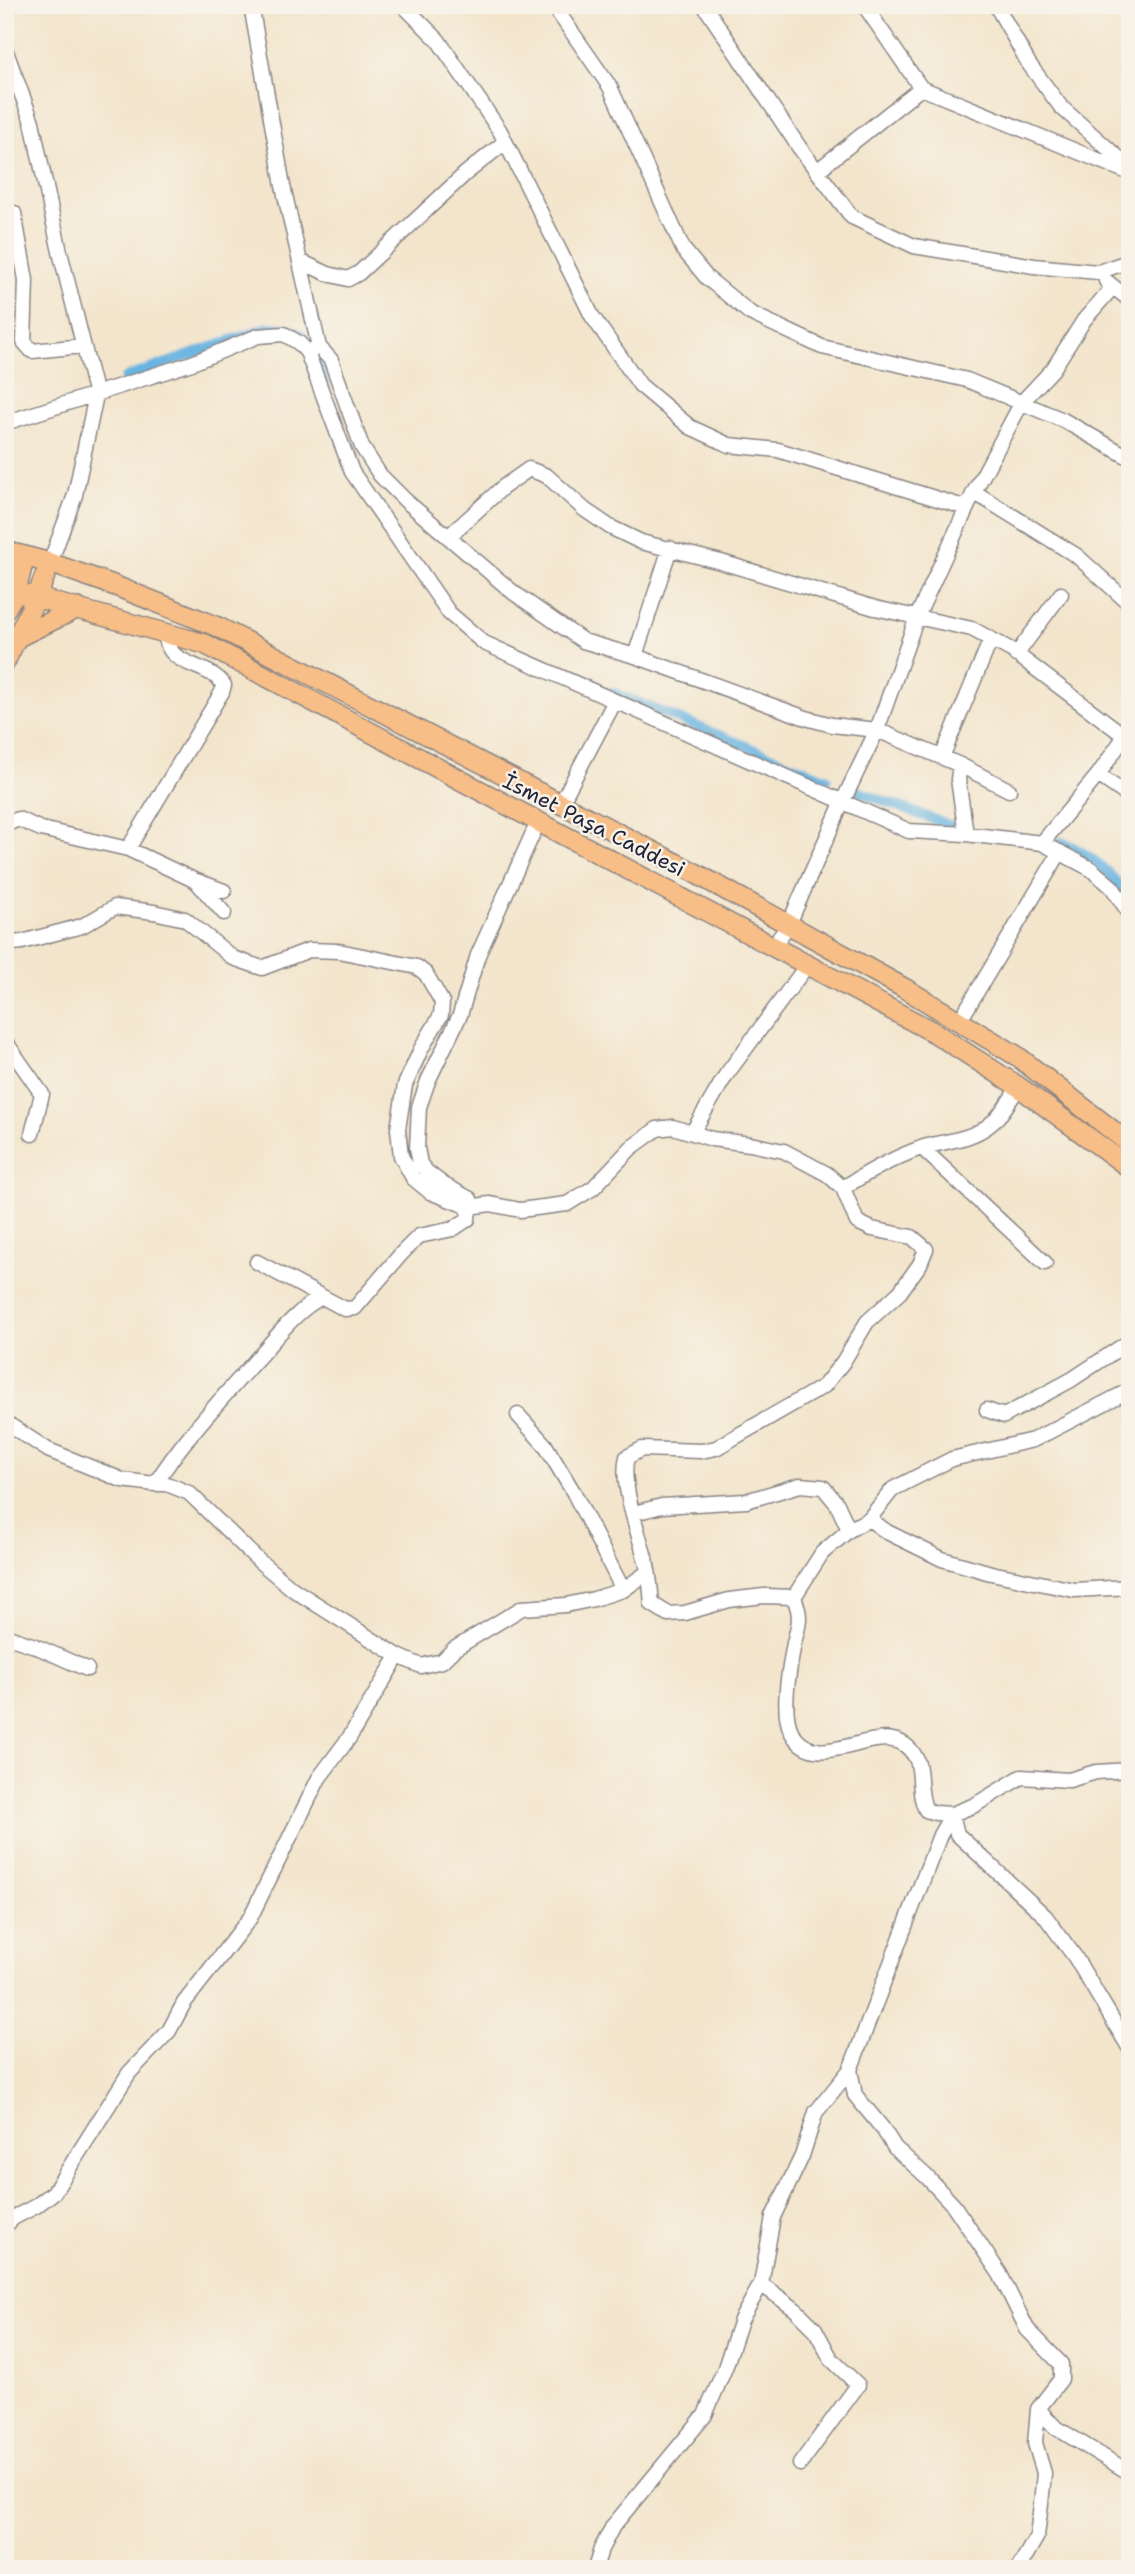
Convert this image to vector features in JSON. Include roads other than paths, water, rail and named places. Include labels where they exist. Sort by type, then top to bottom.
[{"type":"main road","points":[[5,551],[113,585],[218,627],[695,873],[904,988],[1017,1056],[1130,1144]]},
{"type":"main road","points":[[5,611],[25,556]]},
{"type":"main road","points":[[5,662],[50,563]]},
{"type":"main road","name":"İsmet Paşa Caddesi","points":[[11,590],[205,644],[935,1033],[1019,1087],[1130,1168]]},
{"type":"main road","points":[[18,637],[78,608]]},
{"type":"street","points":[[251,5],[283,186],[300,261],[313,349],[352,472],[449,613],[484,643],[909,831],[966,834],[1042,843],[1091,869],[1112,887],[1130,914]]},
{"type":"street","points":[[403,5],[438,40],[505,142],[592,316],[640,385],[690,427],[729,445],[778,450],[967,508]]},
{"type":"street","points":[[553,5],[610,87],[684,249],[707,278],[750,313],[822,347],[967,380],[1063,420],[1130,458]]},
{"type":"street","points":[[704,5],[817,171],[852,217],[914,246],[1034,266],[1098,272],[1130,261]]},
{"type":"street","points":[[864,5],[920,88],[1130,173]]},
{"type":"street","points":[[996,5],[1029,64],[1061,107],[1130,168]]},
{"type":"street","points":[[5,49],[32,122],[60,253],[96,395],[75,495],[50,563]]},
{"type":"street","points":[[817,171],[920,88]]},
{"type":"street","points":[[300,261],[328,274],[348,279],[359,273],[465,174],[505,142]]},
{"type":"street","points":[[14,213],[26,280],[24,342],[32,351],[83,346]]},
{"type":"street","points":[[1098,272],[1112,288],[1130,300]]},
{"type":"street","points":[[774,945],[788,926],[877,730],[917,617],[974,492],[1022,402],[1054,369],[1084,320],[1112,288]]},
{"type":"street","points":[[5,423],[191,363],[258,336],[285,334],[331,360],[362,447],[380,475],[406,501],[514,593],[583,641],[635,656],[806,718],[832,725],[877,730],[960,765],[1009,790]]},
{"type":"street","points":[[448,537],[502,488],[528,469],[547,476],[585,510],[610,527],[642,542],[837,597],[972,629],[1016,654],[1128,735],[1042,843]]},
{"type":"street","points":[[974,492],[1077,556],[1130,604]]},
{"type":"street","points":[[635,656],[670,548]]},
{"type":"street","points":[[1016,654],[1061,594]]},
{"type":"street","points":[[128,849],[224,685],[209,670],[172,654],[166,645],[166,634]]},
{"type":"street","points":[[942,757],[991,639]]},
{"type":"street","points":[[560,805],[615,701]]},
{"type":"street","points":[[960,765],[958,779],[966,834]]},
{"type":"street","points":[[1098,775],[1130,797]]},
{"type":"street","points":[[5,825],[18,819],[41,829],[128,849],[195,881],[224,891]]},
{"type":"street","points":[[538,822],[478,955],[460,1015],[428,1081],[419,1107],[417,1156],[426,1172],[454,1190],[489,1204],[520,1210],[567,1204],[593,1188],[631,1148],[657,1129],[673,1127],[712,1139],[784,1151],[827,1174],[843,1188],[857,1222],[872,1230],[912,1237],[926,1249],[920,1264],[900,1292],[867,1322],[843,1362],[824,1386],[716,1448],[701,1451],[642,1449],[627,1457],[624,1468],[648,1572],[652,1604],[668,1614],[685,1614],[729,1600],[764,1596],[794,1597]]},
{"type":"street","points":[[959,1022],[1060,852]]},
{"type":"street","points":[[195,881],[224,913]]},
{"type":"street","points":[[5,944],[82,926],[116,907],[185,919],[233,958],[262,968],[309,950],[339,951],[417,967],[426,974],[442,1002],[441,1015],[421,1049],[405,1085],[398,1129],[401,1156],[413,1178],[430,1192],[469,1207],[489,1204]]},
{"type":"street","points":[[692,1133],[726,1074],[808,964]]},
{"type":"street","points":[[5,1041],[42,1094],[32,1134]]},
{"type":"street","points":[[843,1188],[877,1167],[922,1148],[957,1140],[980,1131],[999,1117],[1019,1087]]},
{"type":"street","points":[[922,1148],[1045,1263]]},
{"type":"street","points":[[257,1262],[345,1309],[355,1308],[419,1236],[453,1229],[468,1219],[469,1207]]},
{"type":"street","points":[[155,1484],[168,1463],[262,1353],[309,1303],[322,1297]]},
{"type":"street","points":[[987,1410],[1004,1416],[1071,1380],[1130,1341]]},
{"type":"street","points":[[1130,1390],[1033,1440],[951,1460],[894,1489],[869,1519],[849,1530],[822,1553],[794,1597],[799,1614],[799,1627],[787,1690],[788,1718],[792,1733],[807,1749],[825,1752],[864,1740],[889,1740],[906,1746],[917,1759],[920,1798],[926,1810],[936,1813],[953,1814],[975,1805],[1021,1777],[1069,1780],[1096,1772],[1130,1770]]},
{"type":"street","points":[[518,1415],[545,1445],[574,1493],[623,1590]]},
{"type":"street","points":[[5,1422],[48,1450],[122,1480],[167,1484],[189,1493],[259,1561],[294,1590],[398,1656],[421,1666],[442,1661],[454,1649],[522,1608],[566,1605],[623,1590],[648,1572]]},
{"type":"street","points":[[634,1513],[662,1506],[746,1501],[800,1485],[823,1487],[837,1504],[849,1530]]},
{"type":"street","points":[[869,1519],[887,1532],[942,1559],[991,1573],[1074,1590],[1130,1587]]},
{"type":"street","points":[[5,1636],[87,1669]]},
{"type":"street","points":[[5,2226],[54,2192],[129,2073],[169,2031],[184,2003],[250,1918],[319,1778],[349,1738],[398,1656]]},
{"type":"street","points":[[953,1814],[957,1834],[1045,1916],[1075,1958],[1130,2049]]},
{"type":"street","points":[[595,2569],[601,2549],[613,2526],[705,2415],[741,2320],[761,2284],[773,2217],[802,2156],[816,2112],[850,2070],[921,1882],[940,1835],[953,1814]]},
{"type":"street","points":[[850,2070],[855,2095],[895,2148],[954,2206],[1000,2274],[1027,2329],[1061,2364],[1061,2379],[1038,2409],[1035,2443],[1044,2473],[1041,2504],[1037,2536],[1018,2569]]},
{"type":"street","points":[[761,2284],[796,2309],[815,2329],[831,2358],[858,2385],[800,2464]]},
{"type":"street","points":[[1038,2409],[1055,2427],[1130,2473]]},
{"type":"waterway","points":[[125,378],[269,327],[283,328],[303,337]]},
{"type":"waterway","points":[[319,360],[325,385]]},
{"type":"waterway","points":[[612,692],[827,779]]},
{"type":"waterway","points":[[852,789],[959,829]]},
{"type":"waterway","points":[[1061,842],[1100,865],[1130,900]]}]
